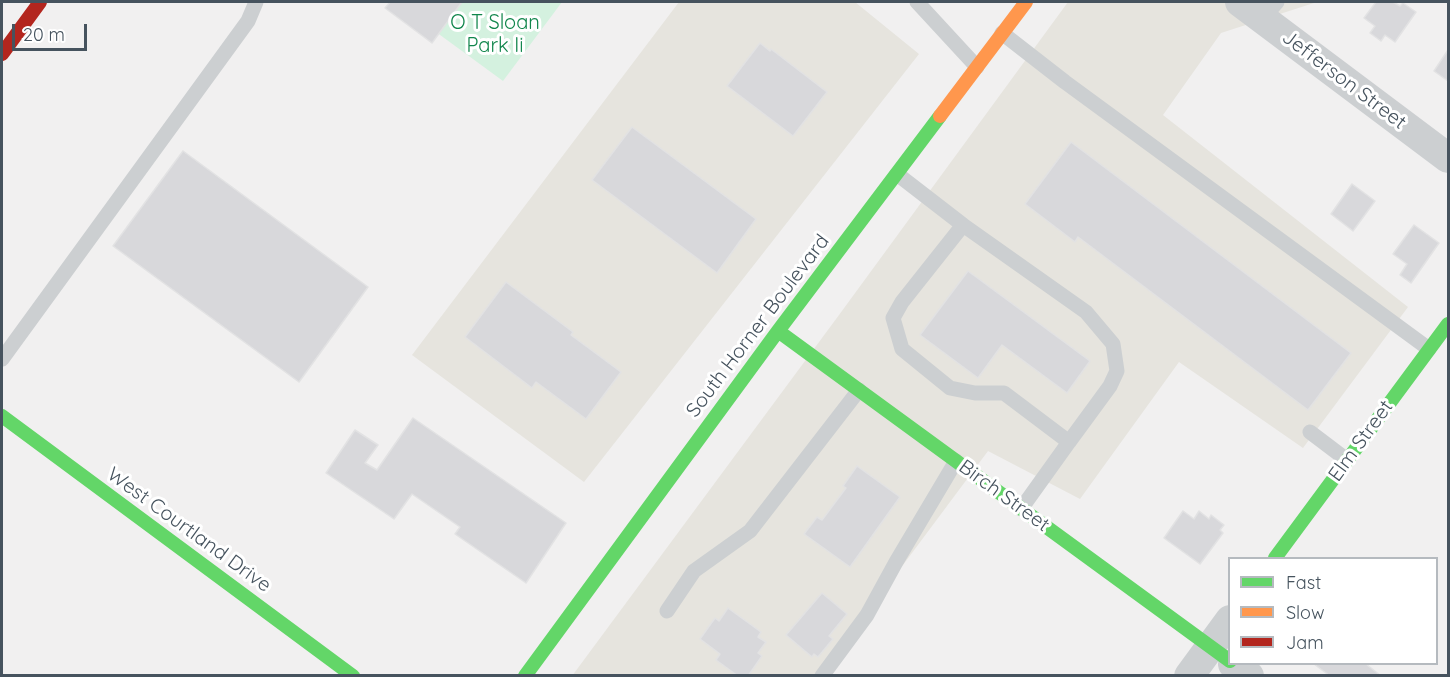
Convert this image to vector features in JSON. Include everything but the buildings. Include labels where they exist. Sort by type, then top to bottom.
[{"type":"street","points":[[2,54],[40,2]]},
{"type":"street","name":"South Horner Boulevard","points":[[525,675],[778,331],[1026,2]]},
{"type":"street","name":"Jefferson Street","points":[[1260,7],[1449,158]]},
{"type":"street","name":"Elm Street","points":[[1276,557],[1449,324]]},
{"type":"street","name":"Birch Street","points":[[778,331],[1224,657]]},
{"type":"street","name":"West Courtland Drive","points":[[2,416],[353,675]]},
{"type":"street","points":[[1189,675],[1224,657],[1228,632]]},
{"type":"street","name":"Birch Street","points":[[1235,665],[1249,675]]},
{"type":"lane","points":[[2,360],[248,21],[256,2]]},
{"type":"lane","points":[[917,2],[977,67]]},
{"type":"lane","points":[[1002,33],[1429,349]]},
{"type":"lane","points":[[897,174],[963,225],[1086,312],[1113,345],[1117,371],[1110,386],[1021,509]]},
{"type":"lane","points":[[963,225],[902,302],[893,318],[902,349],[950,387],[975,393],[1004,393],[1069,442]]},
{"type":"lane","points":[[667,611],[694,571],[750,531],[859,390]]},
{"type":"lane","points":[[1310,432],[1347,460]]},
{"type":"lane","points":[[822,675],[867,615],[956,461]]},
{"type":"shaded area","points":[[679,2],[855,2],[919,54],[584,482],[412,355]]},
{"type":"shaded area","points":[[1068,2],[1317,2],[1221,33],[1163,115],[1408,307],[1303,448],[1179,362],[1080,499],[988,451],[821,675],[572,676],[839,315]]},
{"type":"green space","name":"O T Sloan Park Ii","points":[[395,2],[562,2],[503,81]]},
{"type":"traffic: fast","points":[[525,676],[778,331],[940,116]]},
{"type":"traffic: fast","points":[[1276,557],[1448,324]]},
{"type":"traffic: fast","points":[[778,331],[1228,660]]},
{"type":"traffic: fast","points":[[2,416],[353,676]]},
{"type":"traffic: slow","points":[[940,116],[1026,2]]},
{"type":"traffic: jam","points":[[2,54],[40,2]]}]
